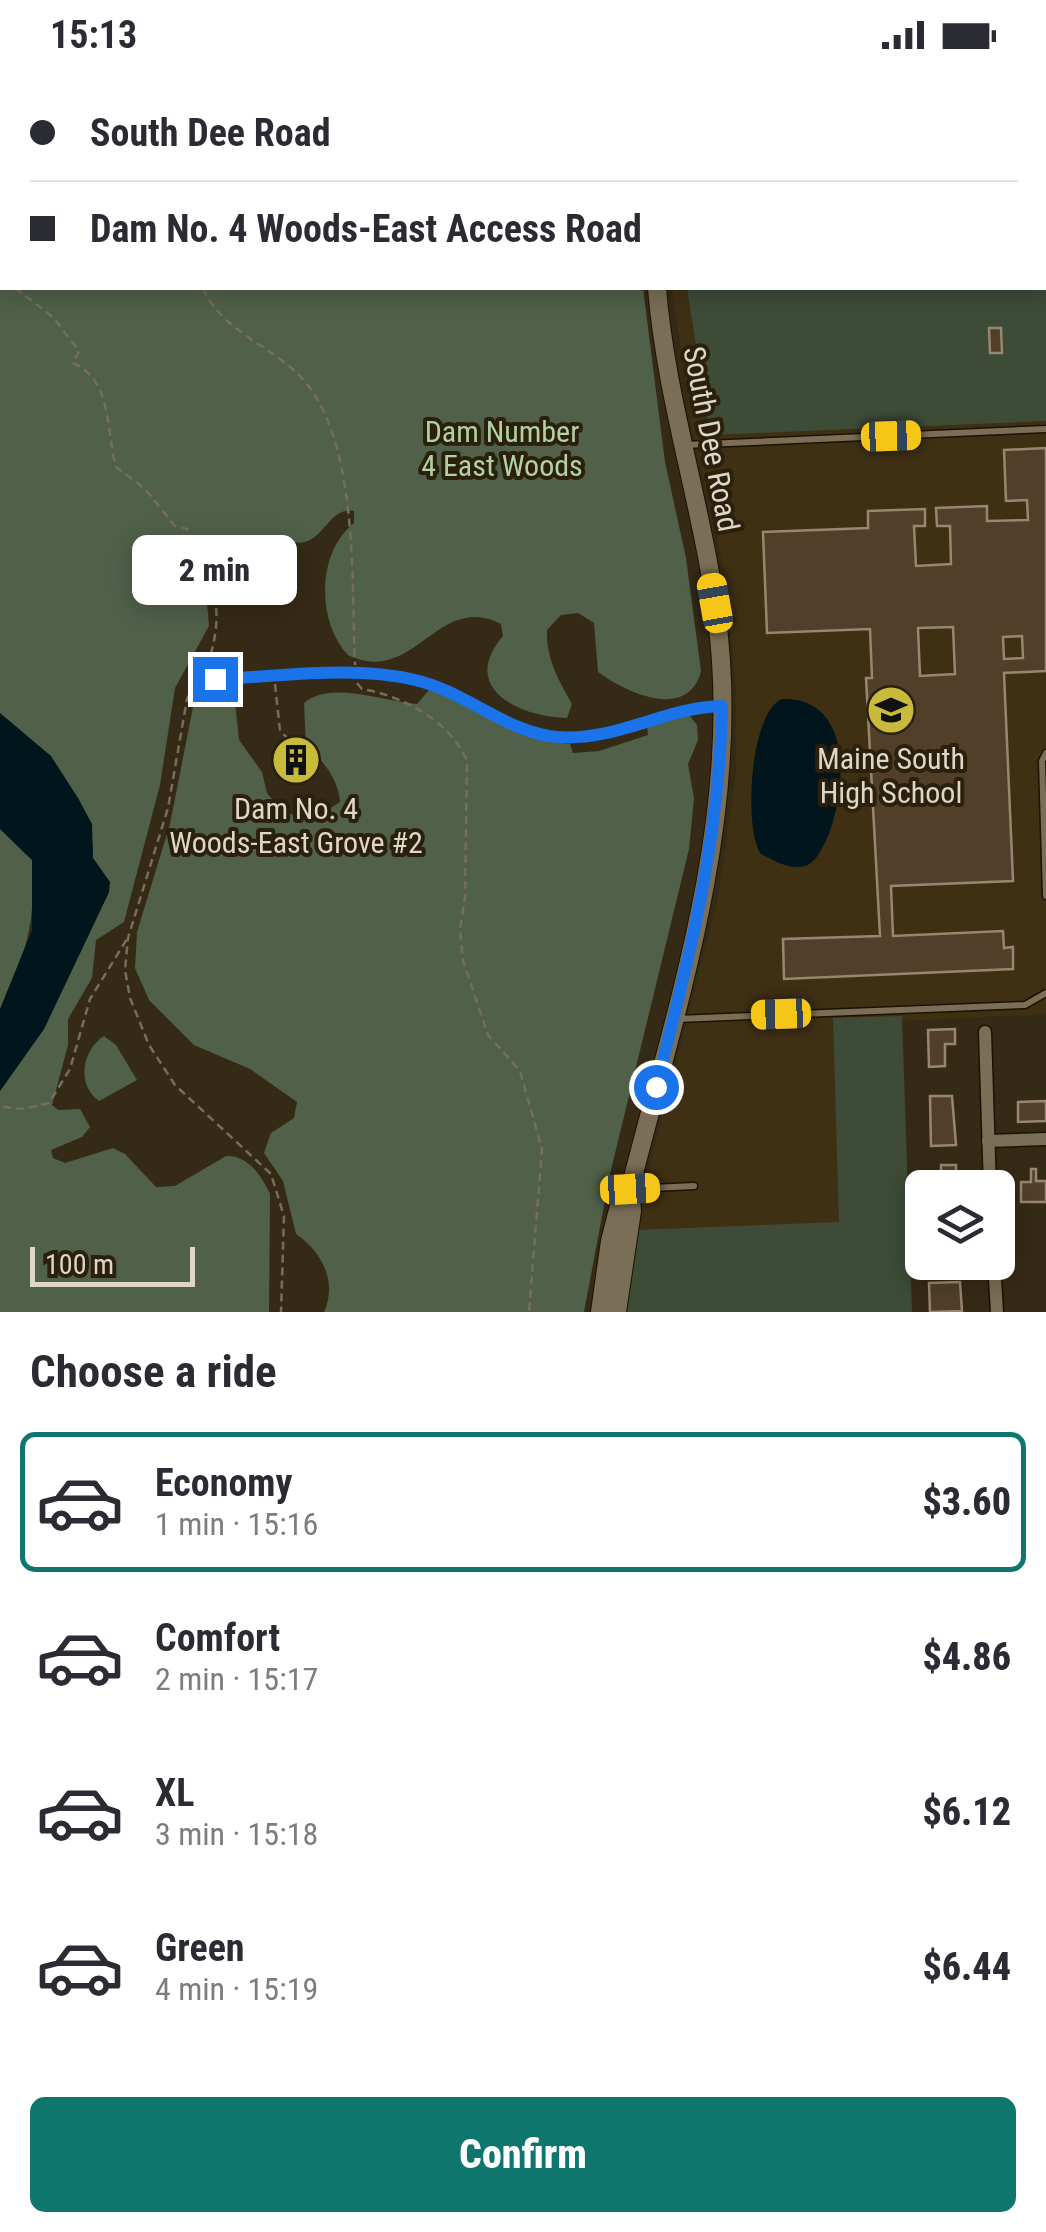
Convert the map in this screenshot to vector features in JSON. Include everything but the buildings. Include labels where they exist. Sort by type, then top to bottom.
[{"type":"main road","name":"South Dee Road","points":[[600,1312],[614,1224],[630,1189],[708,876],[720,778],[722,706],[715,603],[682,445],[658,290]]},
{"type":"main road","name":"South Dee Road","points":[[617,1312],[632,1211],[630,1189]]},
{"type":"street","points":[[984,1032],[989,1170]]},
{"type":"street","points":[[988,1141],[1046,1139]]},
{"type":"street","points":[[995,1280],[996,1312]]},
{"type":"lane","points":[[682,445],[1046,429]]},
{"type":"lane","points":[[215,679],[348,675],[415,680],[552,736],[606,734],[686,708],[722,706]]},
{"type":"lane","points":[[1046,753],[1046,896]]},
{"type":"lane","points":[[674,1019],[1025,1005],[1046,993]]},
{"type":"lane","points":[[630,1189],[694,1186]]},
{"type":"path","points":[[18,290],[53,317],[79,351],[73,363],[90,374],[112,422],[116,467],[145,489],[175,526],[187,529],[201,556],[220,618],[202,680],[187,698],[168,808],[128,938],[125,970],[130,998],[149,1045],[175,1085],[271,1174],[281,1196],[284,1216],[281,1312]]},
{"type":"path","points":[[203,290],[225,320],[298,374],[313,392],[329,429],[350,515],[355,668]]},
{"type":"path","points":[[274,678],[280,730],[296,746]]},
{"type":"path","points":[[202,680],[215,679]]},
{"type":"path","points":[[356,680],[362,689],[410,703],[456,743],[467,762],[465,897],[460,930],[463,961],[488,1034],[520,1071],[542,1150],[529,1312]]},
{"type":"path","points":[[3,1107],[24,1109],[48,1103],[70,1070],[90,999],[128,938]]},
{"type":"shaded area","name":"Maine South High School","points":[[672,290],[1046,290],[1046,1014],[902,1021],[907,1170],[905,1280],[911,1280],[912,1312],[628,1269],[635,1224],[718,898],[736,772],[736,688],[725,572],[692,429]]},
{"type":"green space","name":"Dam Number 4 East Woods","points":[[0,290],[643,290],[665,462],[686,558],[701,671],[694,687],[683,695],[670,699],[639,694],[598,672],[594,623],[578,613],[561,615],[547,630],[551,659],[572,704],[567,718],[531,712],[500,696],[487,671],[491,655],[503,636],[501,624],[479,617],[460,619],[391,659],[371,662],[348,655],[330,624],[325,587],[333,551],[354,523],[354,511],[335,516],[306,542],[261,541],[211,547],[202,549],[192,566],[192,577],[207,603],[209,626],[175,688],[160,785],[124,922],[96,940],[92,978],[68,1019],[68,1045],[52,1105],[58,1110],[80,1109],[90,1127],[82,1137],[51,1150],[53,1158],[65,1163],[113,1148],[125,1154],[156,1187],[175,1186],[226,1156],[247,1163],[270,1194],[269,1312],[0,1312],[0,1091],[44,1029],[109,892],[109,882],[93,858],[91,824],[78,798],[0,713]]},
{"type":"green space","points":[[687,290],[1046,290],[1046,421],[710,435]]},
{"type":"green space","points":[[215,685],[221,694],[234,693],[239,740],[262,772],[267,793],[280,809],[297,817],[318,816],[340,802],[329,771],[306,746],[304,703],[315,696],[359,694],[417,704],[429,690],[532,735],[570,744],[573,753],[599,751],[648,735],[647,726],[689,715],[697,725],[698,740],[688,764],[694,798],[689,849],[610,1174],[584,1312],[324,1312],[329,1289],[325,1268],[313,1249],[296,1234],[283,1181],[264,1153],[271,1133],[294,1118],[297,1102],[250,1069],[194,1045],[149,1000],[135,968],[137,932],[170,824],[193,707],[197,695]]},
{"type":"green space","points":[[0,829],[32,860],[33,882],[28,937],[0,1009]]},
{"type":"green space","points":[[902,1016],[907,1170],[905,1280],[911,1280],[912,1312],[624,1312],[634,1230],[839,1222],[833,1018]]},
{"type":"green space","points":[[104,1036],[116,1045],[137,1080],[99,1101],[87,1086],[85,1068],[91,1050]]},
{"type":"water","points":[[782,699],[811,705],[830,723],[839,749],[836,810],[827,837],[817,857],[799,867],[761,854],[752,821],[757,747],[771,708]]},
{"type":"water","points":[[0,713],[51,756],[92,824],[93,858],[110,882],[109,892],[44,1029],[0,1091],[0,1009],[32,930],[32,860],[0,829]]},
{"type":"place","name":"Maine South High School","points":[[891,710]]},
{"type":"place","name":"Dam No. 4 Woods-East Grove #2","points":[[296,760]]},
{"type":"route","points":[[215,679],[348,675],[415,680],[472,700],[538,734],[568,738],[606,734],[686,708],[722,706],[722,762],[708,876],[656,1087]]}]
